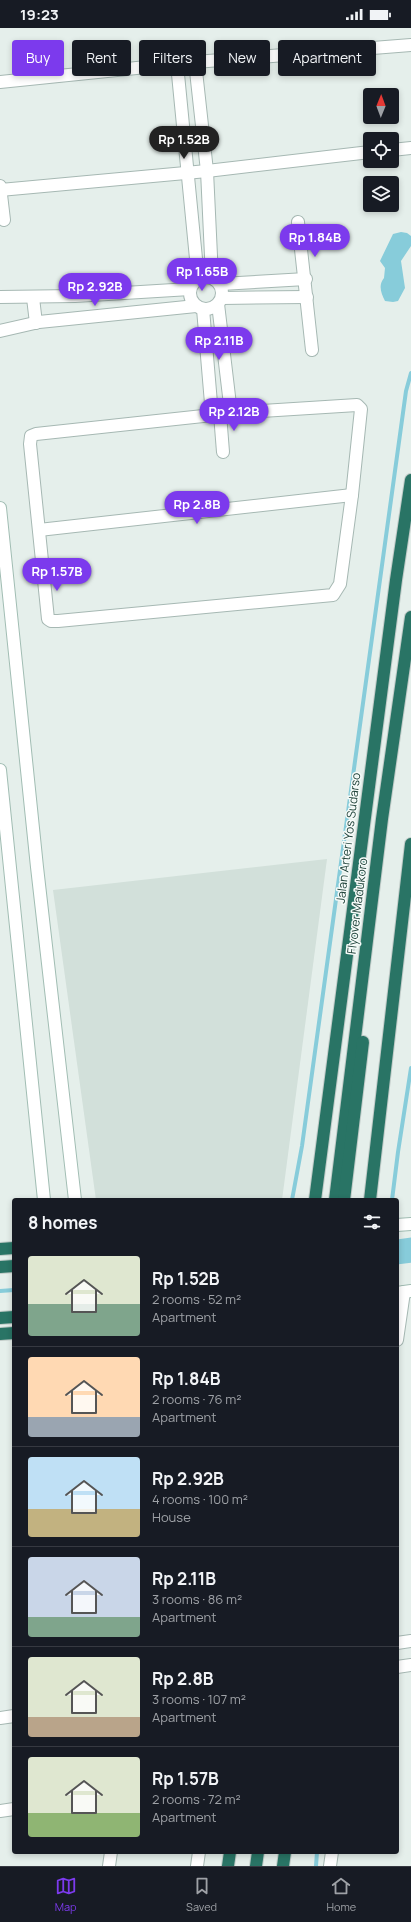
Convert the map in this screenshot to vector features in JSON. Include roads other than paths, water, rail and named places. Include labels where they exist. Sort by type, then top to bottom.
[{"type":"highway","name":"Jalan Arteri Yos Sudarso","points":[[315,1198],[396,580],[411,480]]},
{"type":"highway","name":"Flyover Madukoro","points":[[344,1198],[347,1146],[382,819],[411,617]]},
{"type":"highway","name":"Flyover Madukoro","points":[[335,1198],[347,1146],[411,672]]},
{"type":"highway","points":[[370,1198],[411,844]]},
{"type":"highway","points":[[0,1249],[12,1248]]},
{"type":"highway","points":[[0,1334],[12,1333]]},
{"type":"highway","points":[[228,1866],[230,1854]]},
{"type":"highway","points":[[248,1866],[250,1854]]},
{"type":"highway","points":[[256,1866],[258,1854]]},
{"type":"highway","points":[[283,1866],[284,1854]]},
{"type":"street","points":[[206,61],[411,45]]},
{"type":"street","points":[[0,82],[139,68]]},
{"type":"street","points":[[178,76],[189,172],[198,279]]},
{"type":"street","points":[[197,76],[207,171],[216,281],[220,301],[221,414],[223,452]]},
{"type":"street","points":[[399,149],[411,148]]},
{"type":"street","points":[[0,190],[207,171],[363,153]]},
{"type":"street","points":[[0,186],[4,220]]},
{"type":"street","points":[[298,222],[306,279],[312,350]]},
{"type":"street","points":[[221,414],[200,307],[191,300],[190,289],[198,279],[205,276],[216,281],[306,279]]},
{"type":"street","points":[[0,297],[33,298],[190,289]]},
{"type":"street","points":[[75,296],[77,318]]},
{"type":"street","points":[[0,331],[36,323],[77,318],[200,307],[213,308],[220,301],[307,297]]},
{"type":"street","points":[[33,298],[36,323]]},
{"type":"street","points":[[360,406],[352,495],[340,584],[336,592],[329,597],[51,621],[48,619],[46,613],[30,440],[31,436],[36,434],[221,414],[360,406]]},
{"type":"street","points":[[39,530],[352,495]]},
{"type":"street","points":[[0,508],[37,867],[75,1198]]},
{"type":"street","points":[[0,770],[44,1198]]},
{"type":"street","points":[[399,1225],[411,1224]]},
{"type":"street","points":[[399,1324],[403,1292]]},
{"type":"street","points":[[399,1643],[411,1640]]},
{"type":"street","points":[[399,1667],[411,1665]]},
{"type":"street","points":[[0,1718],[12,1716]]},
{"type":"street","points":[[0,1811],[12,1809]]},
{"type":"street","points":[[109,1866],[111,1854]]},
{"type":"street","points":[[197,1866],[199,1854]]},
{"type":"street","points":[[330,1866],[332,1854]]},
{"type":"water","points":[[401,232],[407,233],[411,236],[411,246],[401,261],[405,288],[398,301],[385,301],[381,292],[381,283],[384,278],[385,268],[380,261],[393,234]]},
{"type":"waterway","points":[[292,1198],[302,1146],[406,391],[411,373]]},
{"type":"waterway","points":[[392,1198],[411,1068]]},
{"type":"waterway","points":[[399,1252],[411,1250]]},
{"type":"waterway","points":[[0,1291],[12,1290]]},
{"type":"waterway","points":[[316,1866],[317,1854]]}]
